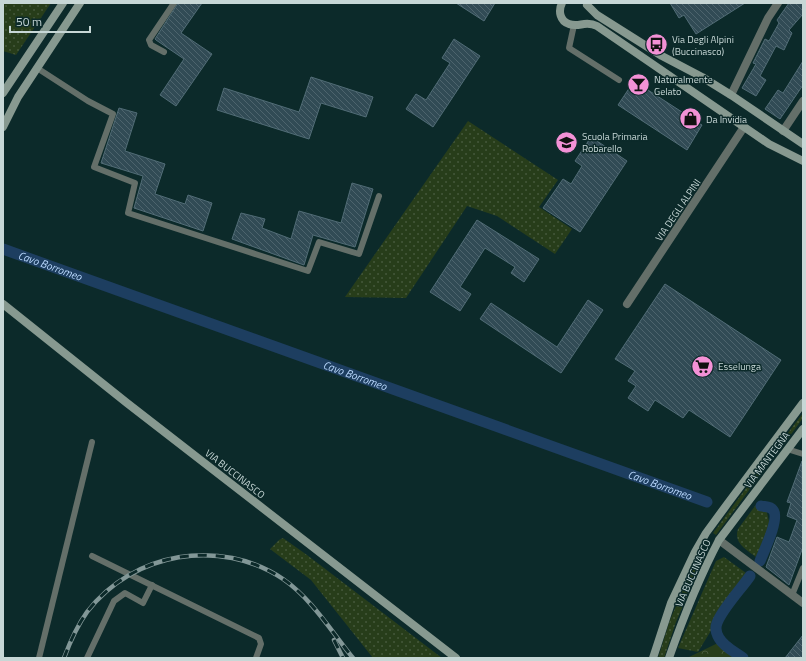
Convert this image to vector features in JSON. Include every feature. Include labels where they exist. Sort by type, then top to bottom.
[{"type":"street","points":[[3,93],[63,3]]},
{"type":"street","points":[[3,127],[18,96],[80,3]]},
{"type":"street","points":[[731,94],[768,18],[778,3]]},
{"type":"street","points":[[586,4],[597,14],[662,56],[731,94],[803,144]]},
{"type":"street","points":[[576,25],[586,19],[586,4]]},
{"type":"street","points":[[559,5],[562,18],[565,22],[576,25],[589,23],[597,26],[769,144],[803,162]]},
{"type":"street","points":[[783,131],[803,101]]},
{"type":"street","name":"VIA DEGLI ALPINI","points":[[627,304],[744,127]]},
{"type":"street","name":"VIA BUCCINASCO","points":[[3,304],[127,403],[456,658]]},
{"type":"street","name":"VIA BUCCINASCO","points":[[652,658],[671,603],[695,552],[706,533],[803,403]]},
{"type":"street","name":"VIA MANTEGNA","points":[[746,503],[803,429]]},
{"type":"street","name":"VIA BUCCINASCO","points":[[669,658],[718,540],[746,503]]},
{"type":"street","points":[[718,540],[803,603]]},
{"type":"lane","points":[[164,52],[151,45],[149,40],[174,3]]},
{"type":"lane","points":[[576,25],[569,48],[618,80]]},
{"type":"lane","points":[[37,68],[88,101],[113,114],[94,167],[135,183],[128,213],[308,271],[319,242],[359,254],[379,196]]},
{"type":"lane","points":[[38,658],[92,442]]},
{"type":"lane","points":[[787,449],[803,454]]},
{"type":"lane","points":[[92,556],[259,638],[261,641],[261,646],[256,658]]},
{"type":"lane","points":[[792,595],[803,568]]},
{"type":"lane","points":[[87,658],[114,601],[124,593],[143,603],[152,586]]},
{"type":"green space","points":[[3,3],[51,3],[16,55],[3,51]]},
{"type":"green space","points":[[468,121],[558,180],[539,207],[572,229],[555,254],[497,216],[467,206],[406,298],[345,297]]},
{"type":"green space","points":[[803,413],[803,418],[784,444],[781,442]]},
{"type":"green space","points":[[763,465],[766,467],[716,535],[713,533]]},
{"type":"green space","points":[[758,502],[765,504],[770,526],[756,557],[742,546],[737,538],[737,534],[738,529]]},
{"type":"green space","points":[[283,538],[442,658],[373,658],[311,580],[270,549]]},
{"type":"green space","points":[[698,555],[704,557],[676,622],[664,658],[658,658],[670,620]]},
{"type":"green space","points":[[724,557],[746,573],[698,652],[678,648],[716,561]]},
{"type":"green space","points":[[720,642],[741,658],[687,658]]},
{"type":"building","points":[[178,3],[202,3],[181,33],[212,54],[176,106],[160,95],[184,59],[155,39]]},
{"type":"building","points":[[456,3],[495,3],[484,21]]},
{"type":"building","points":[[670,3],[745,3],[696,34],[684,15],[679,18]]},
{"type":"building","points":[[789,3],[803,3],[803,14],[789,30],[792,33],[784,50],[776,46],[760,76],[766,80],[756,96],[742,88],[756,64],[753,63],[765,39],[769,41],[779,23],[777,20]]},
{"type":"building","points":[[454,39],[480,56],[433,127],[406,109],[416,94],[426,100],[450,63],[442,58]]},
{"type":"building","points":[[803,61],[803,85],[780,119],[765,109],[778,90],[783,93]]},
{"type":"building","points":[[311,77],[373,97],[366,117],[321,103],[309,139],[217,110],[224,88],[299,112]]},
{"type":"building","points":[[634,81],[702,125],[687,150],[618,105]]},
{"type":"building","points":[[119,108],[137,113],[125,151],[165,164],[155,194],[185,204],[188,195],[212,203],[203,231],[134,208],[143,176],[101,163]]},
{"type":"building","points":[[591,137],[627,161],[580,232],[543,208],[563,179],[571,184],[582,166],[575,161]]},
{"type":"building","points":[[352,183],[373,189],[355,247],[313,235],[304,265],[232,239],[241,213],[265,219],[262,228],[291,239],[299,211],[341,223]]},
{"type":"building","points":[[477,220],[539,259],[524,282],[511,273],[515,267],[485,248],[460,287],[471,294],[460,311],[430,292]]},
{"type":"building","name":"Esselunga","points":[[665,284],[781,360],[730,437],[689,410],[683,418],[655,400],[648,411],[628,398],[636,386],[628,381],[635,371],[615,359]]},
{"type":"building","points":[[588,300],[603,310],[561,373],[480,319],[491,303],[557,347]]},
{"type":"building","points":[[802,461],[803,547],[789,585],[766,567],[777,537],[789,542],[797,520],[787,516],[791,503],[787,502]]},
{"type":"building","points":[[803,635],[803,658],[785,658]]},
{"type":"waterway","name":"Cavo Borromeo","points":[[3,249],[707,502]]},
{"type":"waterway","name":"Cavo Borromeo","points":[[760,561],[771,535],[775,514],[770,508],[761,506]]},
{"type":"waterway","name":"Cavo Borromeo","points":[[743,658],[721,641],[717,634],[716,627],[719,617],[750,576]]},
{"type":"railway","points":[[64,658],[83,617],[106,592],[128,576],[153,564],[179,557],[205,555],[232,558],[258,566],[283,579],[303,596],[321,616],[353,658]]},
{"type":"railway","points":[[334,640],[343,658]]},
{"type":"place","name":"Via Degli Alpini (Buccinasco)","points":[[656,45]]},
{"type":"place","name":"Naturalmente Gelato","points":[[639,85]]},
{"type":"place","name":"Da Invidia","points":[[691,119]]},
{"type":"place","name":"Scuola Primaria Robarello","points":[[567,142]]},
{"type":"place","name":"Esselunga","points":[[702,366]]}]
